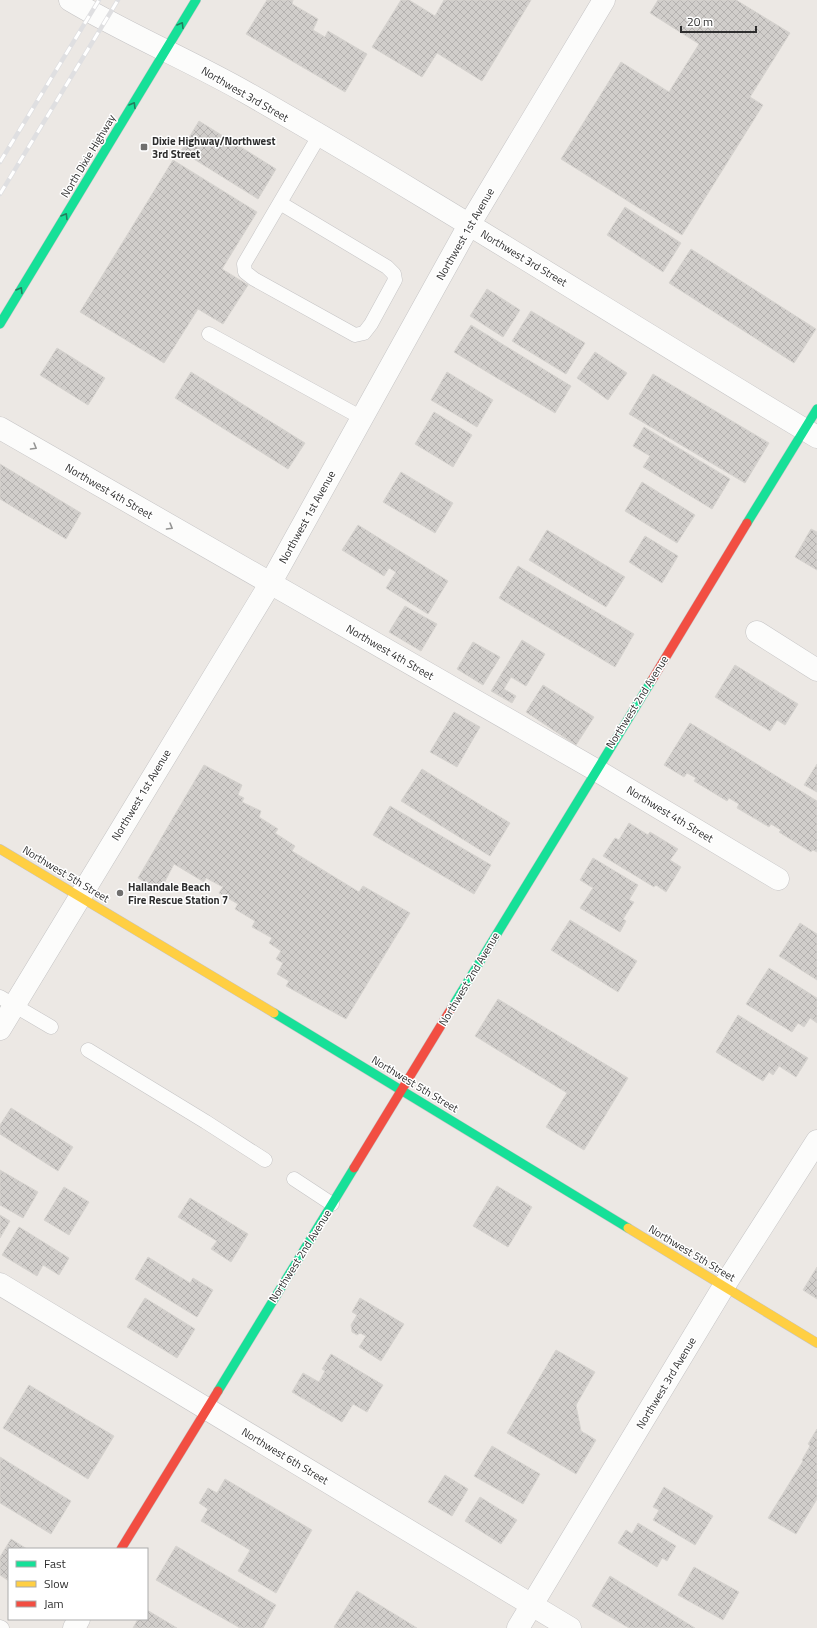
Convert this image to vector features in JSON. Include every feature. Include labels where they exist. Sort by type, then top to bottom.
[{"type":"street","name":"Northwest 3rd Street","points":[[70,0],[105,21],[247,93],[469,225],[811,433]]},
{"type":"street","name":"North Dixie Highway","points":[[0,324],[196,0]]},
{"type":"street","name":"Northwest 1st Avenue","points":[[0,1029],[7,1001],[80,896],[270,584],[469,225],[604,0]]},
{"type":"street","name":"Northwest 2nd Avenue","points":[[122,1548],[596,770],[811,433],[817,409]]},
{"type":"street","name":"Northwest 4th Street","points":[[0,428],[596,770],[778,879]]},
{"type":"street","points":[[757,632],[817,670]]},
{"type":"street","name":"Northwest 5th Street","points":[[0,848],[402,1090],[817,1343]]},
{"type":"street","name":"Northwest 3rd Avenue","points":[[518,1628],[724,1286],[817,1141]]},
{"type":"street","name":"Northwest 6th Street","points":[[0,1284],[570,1628]]},
{"type":"lane","points":[[280,203],[387,267],[394,274],[395,280],[371,324],[364,333],[355,335],[254,279],[245,272],[244,264],[280,203],[320,136]]},
{"type":"lane","points":[[209,334],[362,418]]},
{"type":"lane","points":[[7,1001],[51,1028]]},
{"type":"lane","points":[[88,1050],[265,1160]]},
{"type":"lane","points":[[294,1179],[332,1204]]},
{"type":"building","points":[[267,0],[293,0],[292,4],[318,19],[313,30],[325,37],[328,31],[367,54],[345,92],[246,34]]},
{"type":"building","points":[[401,0],[409,0],[435,16],[444,0],[531,0],[482,81],[437,53],[422,77],[372,47]]},
{"type":"building","points":[[658,0],[736,0],[790,33],[750,97],[763,105],[682,235],[561,159],[621,62],[669,92],[699,44],[650,13]]},
{"type":"building","points":[[199,121],[276,169],[258,199],[181,151]]},
{"type":"building","points":[[173,160],[257,212],[222,269],[248,285],[223,324],[198,309],[164,363],[80,312]]},
{"type":"building","points":[[625,207],[681,243],[663,272],[607,235]]},
{"type":"building","points":[[691,249],[816,329],[794,363],[669,283]]},
{"type":"building","points":[[487,289],[520,310],[503,337],[470,316]]},
{"type":"building","points":[[531,311],[585,343],[566,374],[512,341]]},
{"type":"building","points":[[471,325],[571,386],[555,413],[454,352]]},
{"type":"building","points":[[57,348],[105,378],[88,405],[40,375]]},
{"type":"building","points":[[595,352],[627,373],[608,400],[577,378]]},
{"type":"building","points":[[191,372],[305,443],[288,469],[175,398]]},
{"type":"building","points":[[447,372],[493,400],[477,427],[431,400]]},
{"type":"building","points":[[653,374],[769,443],[745,483],[629,414]]},
{"type":"building","points":[[434,412],[472,435],[453,467],[415,444]]},
{"type":"building","points":[[644,427],[730,479],[712,509],[643,467],[650,456],[633,446]]},
{"type":"building","points":[[0,464],[81,513],[66,539],[0,499]]},
{"type":"building","points":[[401,472],[453,503],[435,533],[383,502]]},
{"type":"building","points":[[642,482],[695,515],[677,543],[625,511]]},
{"type":"building","points":[[358,525],[448,581],[428,614],[386,588],[396,572],[389,568],[384,576],[342,550]]},
{"type":"building","points":[[811,529],[817,532],[817,570],[795,557]]},
{"type":"building","points":[[547,530],[625,577],[606,607],[529,560]]},
{"type":"building","points":[[645,536],[678,556],[662,583],[629,562]]},
{"type":"building","points":[[518,566],[634,634],[615,667],[499,598]]},
{"type":"building","points":[[405,606],[437,624],[421,651],[389,632]]},
{"type":"building","points":[[522,640],[545,654],[526,686],[511,677],[504,689],[516,696],[512,703],[491,691]]},
{"type":"building","points":[[473,642],[500,657],[483,685],[457,669]]},
{"type":"building","points":[[735,665],[798,704],[785,725],[777,720],[770,731],[715,697]]},
{"type":"building","points":[[543,685],[594,717],[576,745],[526,712]]},
{"type":"building","points":[[454,712],[480,727],[457,767],[430,752]]},
{"type":"building","points":[[690,723],[817,801],[817,852],[813,850],[811,852],[779,832],[781,830],[771,824],[769,827],[737,808],[739,804],[729,798],[727,801],[694,781],[696,778],[687,773],[684,777],[664,765]]},
{"type":"building","points":[[817,764],[817,792],[804,785]]},
{"type":"building","points":[[204,765],[242,785],[238,795],[244,798],[242,802],[261,811],[259,817],[278,829],[275,833],[295,846],[292,851],[359,892],[363,886],[410,913],[346,1019],[286,986],[289,981],[277,974],[283,963],[276,959],[281,951],[269,943],[272,938],[252,927],[255,921],[235,909],[238,904],[219,893],[223,887],[206,878],[204,882],[174,864],[160,891],[138,878]]},
{"type":"building","points":[[422,769],[510,823],[490,856],[401,801]]},
{"type":"building","points":[[390,806],[491,865],[474,894],[373,835]]},
{"type":"building","points":[[629,823],[648,835],[650,832],[678,849],[670,860],[681,867],[666,892],[656,885],[654,887],[603,856],[615,838],[619,840]]},
{"type":"building","points":[[593,858],[638,885],[629,900],[634,902],[623,919],[626,921],[620,932],[580,908],[593,888],[580,880]]},
{"type":"building","points":[[570,920],[637,961],[618,992],[551,950]]},
{"type":"building","points":[[800,923],[817,934],[817,980],[779,956]]},
{"type":"building","points":[[769,968],[817,998],[817,1023],[810,1018],[804,1027],[798,1023],[792,1032],[746,1004]]},
{"type":"building","points":[[498,999],[628,1078],[584,1150],[546,1127],[567,1093],[475,1036]]},
{"type":"building","points":[[738,1015],[808,1058],[796,1077],[779,1066],[773,1075],[769,1072],[763,1081],[716,1052]]},
{"type":"building","points":[[11,1108],[73,1147],[58,1171],[0,1134],[0,1125]]},
{"type":"building","points":[[0,1170],[38,1192],[23,1218],[0,1205]]},
{"type":"building","points":[[497,1186],[532,1207],[508,1247],[473,1226]]},
{"type":"building","points":[[64,1187],[89,1202],[69,1235],[44,1220]]},
{"type":"building","points":[[190,1198],[248,1234],[231,1262],[211,1249],[217,1241],[178,1217]]},
{"type":"building","points":[[0,1215],[10,1221],[0,1238]]},
{"type":"building","points":[[19,1227],[69,1258],[59,1275],[43,1265],[37,1276],[2,1255]]},
{"type":"building","points":[[148,1257],[190,1283],[193,1278],[213,1290],[197,1317],[135,1279]]},
{"type":"building","points":[[817,1267],[817,1299],[803,1290]]},
{"type":"building","points":[[145,1298],[195,1329],[177,1358],[127,1327]]},
{"type":"building","points":[[360,1298],[404,1324],[381,1361],[359,1347],[366,1336],[360,1333],[357,1335],[352,1332],[351,1325],[357,1315],[352,1312]]},
{"type":"building","points":[[556,1350],[595,1372],[576,1405],[581,1431],[596,1440],[576,1474],[507,1433]]},
{"type":"building","points":[[331,1354],[383,1385],[367,1412],[353,1404],[342,1422],[292,1392],[303,1373],[319,1382],[325,1371],[322,1369]]},
{"type":"building","points":[[29,1385],[114,1436],[88,1479],[3,1428]]},
{"type":"building","points":[[817,1429],[817,1499],[796,1534],[768,1518],[803,1461],[802,1460],[810,1446],[808,1444]]},
{"type":"building","points":[[492,1446],[540,1474],[523,1504],[474,1476]]},
{"type":"building","points":[[0,1457],[71,1501],[51,1534],[0,1503]]},
{"type":"building","points":[[445,1475],[468,1489],[452,1516],[428,1502]]},
{"type":"building","points":[[225,1479],[312,1530],[276,1593],[238,1571],[250,1550],[201,1521],[208,1509],[199,1503],[208,1488],[217,1493]]},
{"type":"building","points":[[664,1487],[713,1516],[695,1545],[653,1520],[659,1510],[653,1507]]},
{"type":"building","points":[[480,1497],[517,1520],[501,1544],[465,1521]]},
{"type":"building","points":[[638,1523],[676,1546],[667,1561],[662,1558],[657,1567],[618,1543],[626,1530],[632,1534]]},
{"type":"building","points":[[11,1539],[25,1548],[8,1548],[8,1580],[0,1575],[0,1557]]},
{"type":"building","points":[[176,1546],[276,1605],[263,1628],[240,1628],[156,1580]]},
{"type":"building","points":[[694,1567],[739,1592],[723,1620],[678,1595]]},
{"type":"building","points":[[610,1576],[695,1628],[629,1628],[592,1606]]},
{"type":"building","points":[[357,1591],[417,1628],[334,1627]]},
{"type":"building","points":[[148,1611],[177,1628],[133,1628],[137,1620],[148,1620]]},
{"type":"railway","points":[[0,162],[99,0]]},
{"type":"railway","points":[[0,194],[118,0]]},
{"type":"traffic: fast","points":[[0,324],[196,0]]},
{"type":"traffic: fast","points":[[747,523],[817,409]]},
{"type":"traffic: fast","points":[[451,1009],[652,680]]},
{"type":"traffic: fast","points":[[274,1013],[628,1228]]},
{"type":"traffic: fast","points":[[218,1391],[354,1168]]},
{"type":"traffic: slow","points":[[0,849],[274,1013]]},
{"type":"traffic: slow","points":[[628,1228],[817,1343]]},
{"type":"traffic: jam","points":[[652,680],[747,523]]},
{"type":"traffic: jam","points":[[354,1168],[451,1009]]},
{"type":"traffic: jam","points":[[122,1548],[218,1391]]},
{"type":"place","name":"Dixie Highway/Northwest 3rd Street","points":[[144,147]]},
{"type":"place","name":"Hallandale Beach Fire Rescue Station 7","points":[[120,893]]}]
